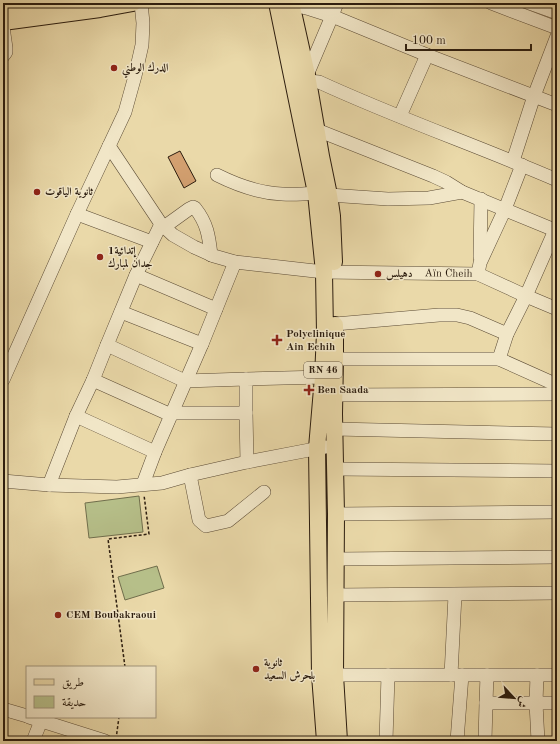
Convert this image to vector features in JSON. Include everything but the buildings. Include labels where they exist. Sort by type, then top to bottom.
[{"type":"main road","points":[[3,8],[40,3]]},
{"type":"main road","points":[[3,22],[133,3]]},
{"type":"main road","name":"RN 46","points":[[286,4],[307,78],[317,130],[335,324],[327,368],[318,448],[328,675],[339,741]]},
{"type":"main road","name":"RN 46","points":[[286,4],[323,194]]},
{"type":"main road","name":"RN 46","points":[[325,741],[336,559],[335,395],[327,368],[324,333],[330,271]]},
{"type":"street","points":[[3,380],[77,214],[125,112],[142,45],[143,23],[141,3]]},
{"type":"street","points":[[337,3],[307,78],[557,180]]},
{"type":"street","points":[[491,3],[557,28]]},
{"type":"street","points":[[529,3],[557,13]]},
{"type":"street","points":[[286,4],[332,16],[557,106]]},
{"type":"street","points":[[3,27],[6,48],[6,52],[3,56]]},
{"type":"street","name":"Aïn Cheih","points":[[109,146],[163,226],[173,236],[211,255],[235,262],[330,271],[479,269],[505,209],[534,96],[557,36]]},
{"type":"street","points":[[400,116],[427,55]]},
{"type":"street","points":[[317,130],[433,176],[462,192],[556,230],[507,334],[499,359]]},
{"type":"street","points":[[217,175],[228,181],[255,189],[283,194],[323,194],[388,199],[430,198],[462,192]]},
{"type":"street","points":[[481,199],[479,269],[526,296],[557,309]]},
{"type":"street","points":[[49,485],[76,416],[93,380],[136,275],[152,242],[163,226],[189,209],[193,207],[195,208],[207,229],[211,255]]},
{"type":"street","points":[[77,214],[152,242]]},
{"type":"street","points":[[143,484],[235,262]]},
{"type":"street","points":[[136,275],[216,309]]},
{"type":"street","points":[[121,312],[202,344]]},
{"type":"street","points":[[335,324],[439,315],[457,315],[470,318],[507,334]]},
{"type":"street","points":[[107,345],[186,381],[246,379],[327,368],[499,359],[557,385]]},
{"type":"street","points":[[305,371],[327,368]]},
{"type":"street","points":[[246,379],[247,462]]},
{"type":"street","points":[[93,380],[171,414],[246,413]]},
{"type":"street","points":[[335,395],[557,394]]},
{"type":"street","points":[[76,416],[155,452]]},
{"type":"street","points":[[3,481],[49,485],[117,487],[162,483],[247,462],[318,448],[335,437],[557,434]]},
{"type":"street","points":[[336,469],[557,471]]},
{"type":"street","points":[[190,475],[199,520],[206,526],[228,521],[264,492]]},
{"type":"street","points":[[336,514],[557,512]]},
{"type":"street","points":[[336,559],[557,557]]},
{"type":"street","points":[[335,595],[557,593]]},
{"type":"street","points":[[455,595],[457,741]]},
{"type":"street","points":[[328,675],[557,675]]},
{"type":"street","points":[[386,741],[388,675]]},
{"type":"street","points":[[485,741],[487,675]]},
{"type":"street","points":[[537,675],[536,703],[538,741]]},
{"type":"street","points":[[486,703],[557,703]]},
{"type":"street","points":[[3,709],[26,716]]},
{"type":"street","points":[[33,741],[33,718],[105,741]]},
{"type":"path","points":[[125,666],[108,539],[149,534],[143,484]]},
{"type":"path","points":[[116,741],[119,718]]},
{"type":"green space","points":[[139,496],[143,532],[89,538],[85,503]]},
{"type":"green space","points":[[157,566],[164,588],[125,600],[118,577]]},
{"type":"place","name":"الدرك الوطني","points":[[114,68]]},
{"type":"place","name":"ثانوية الياقوت","points":[[37,192]]},
{"type":"place","name":"1إتدائية جدان لمبارك","points":[[100,257]]},
{"type":"place","name":"دهيلس","points":[[378,274]]},
{"type":"place","name":"Polyclinique Ain Echih","points":[[277,340]]},
{"type":"place","name":"Ben Saada","points":[[309,390]]},
{"type":"place","name":"CEM Boubakraoui","points":[[58,615]]},
{"type":"place","name":"ثانوية بلحرش السعيد","points":[[256,669]]}]
